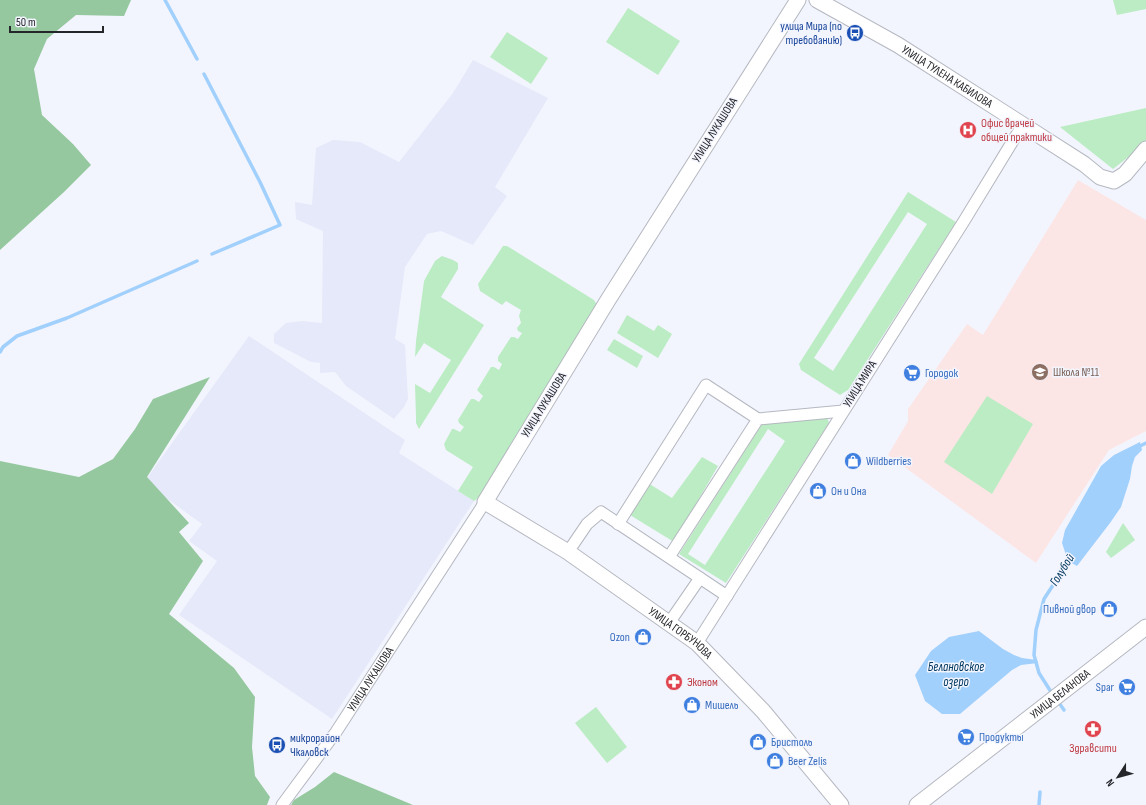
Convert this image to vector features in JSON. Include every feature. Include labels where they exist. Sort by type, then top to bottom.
[{"type":"street","name":"УЛИЦА ЛУКАШОВА","points":[[282,804],[336,732],[485,502],[608,300],[798,0]]},
{"type":"street","name":"УЛИЦА ТУЛЕНА КАБИЛОВА","points":[[817,0],[898,46],[1084,164],[1100,177],[1114,181],[1125,174],[1146,149]]},
{"type":"street","name":"УЛИЦА МИРА","points":[[697,643],[960,228],[1022,126]]},
{"type":"street","points":[[618,524],[706,385],[758,419],[843,411]]},
{"type":"street","points":[[669,557],[758,419]]},
{"type":"street","name":"УЛИЦА ГОРБУНОВА","points":[[485,502],[568,552],[697,643],[763,711],[841,805]]},
{"type":"street","points":[[568,552],[586,524],[601,512],[727,596]]},
{"type":"street","points":[[669,623],[700,578]]},
{"type":"street","name":"УЛИЦА БЕЛАНОВА","points":[[917,805],[1146,627]]},
{"type":"shaded area","points":[[473,60],[548,98],[495,187],[507,196],[473,245],[441,231],[427,234],[405,267],[395,339],[405,345],[408,399],[404,407],[394,419],[346,386],[335,372],[320,373],[320,363],[311,362],[274,343],[274,334],[286,323],[302,321],[322,323],[323,231],[296,219],[295,202],[312,205],[316,148],[333,140],[360,142],[399,162],[453,93]]},
{"type":"shaded area","name":"Школа №11","points":[[1078,180],[1146,220],[1146,431],[1109,450],[1036,563],[888,455],[908,421],[908,409],[967,324],[983,335]]},
{"type":"shaded area","points":[[249,336],[405,440],[399,453],[474,501],[332,719],[179,615],[217,561],[189,541],[202,524],[144,482]]},
{"type":"green space","points":[[0,0],[131,0],[124,16],[76,15],[47,39],[34,69],[42,115],[73,144],[91,165],[64,192],[0,250]]},
{"type":"green space","points":[[1113,0],[1146,0],[1146,9],[1117,15]]},
{"type":"green space","points":[[628,8],[680,41],[658,75],[606,42]]},
{"type":"green space","points":[[507,32],[548,58],[531,84],[490,57]]},
{"type":"green space","points":[[1146,108],[1146,140],[1140,148],[1113,169],[1060,127]]},
{"type":"green space","points":[[908,192],[956,222],[848,390],[840,395],[801,370],[799,364]],"holes":[[[908,212],[927,224],[833,371],[814,358]]]},
{"type":"green space","points":[[503,246],[507,246],[594,300],[597,305],[480,497],[474,501],[458,491],[473,467],[446,450],[444,444],[452,429],[460,432],[464,427],[458,420],[471,399],[479,402],[483,396],[477,390],[491,367],[499,370],[502,364],[498,361],[498,357],[511,337],[518,339],[522,333],[518,331],[517,328],[521,323],[519,316],[521,310],[506,301],[502,305],[480,291],[478,284]]},
{"type":"green space","points":[[442,256],[458,263],[458,269],[441,297],[484,325],[419,429],[416,423],[415,384],[430,393],[451,360],[424,343],[415,357],[424,281],[435,261]]},
{"type":"green space","points":[[627,315],[654,331],[658,325],[672,334],[658,358],[617,333]]},
{"type":"green space","points":[[614,339],[643,356],[637,368],[607,350]]},
{"type":"green space","points":[[210,377],[147,477],[189,523],[179,532],[203,561],[169,614],[234,668],[255,697],[252,747],[255,776],[270,797],[267,805],[0,805],[0,461],[79,477],[113,459],[135,429],[153,399]]},
{"type":"green space","points":[[987,396],[1033,424],[992,494],[944,462]]},
{"type":"green space","points":[[827,417],[829,423],[726,583],[679,554],[762,424]],"holes":[[[768,429],[785,441],[705,565],[688,554]]]},
{"type":"green space","points":[[702,457],[718,466],[674,542],[630,515],[648,483],[672,498]]},
{"type":"green space","points":[[1123,523],[1135,540],[1111,558],[1106,552]]},
{"type":"green space","points":[[596,707],[627,747],[607,763],[575,723]]},
{"type":"green space","points":[[334,772],[413,805],[291,805],[294,800],[315,787]]},
{"type":"water","points":[[1140,442],[1142,450],[1135,457],[1121,507],[1077,566],[1068,561],[1062,543],[1065,530],[1101,466],[1114,455]]},
{"type":"water","name":"Белановское озеро","points":[[979,631],[1003,649],[1014,655],[1022,658],[1037,660],[1038,663],[1021,665],[1012,670],[960,714],[942,714],[925,701],[915,675],[931,651],[949,637]]},
{"type":"waterway","points":[[165,0],[197,59]]},
{"type":"waterway","points":[[204,74],[260,182],[280,225],[212,254]]},
{"type":"waterway","points":[[0,352],[3,347],[17,336],[67,318],[197,261]]},
{"type":"waterway","name":"Голубой","points":[[1138,447],[1146,443]]},
{"type":"waterway","name":"Голубой","points":[[1053,695],[1039,673],[1034,655],[1036,630],[1044,599],[1070,559]]},
{"type":"waterway","name":"Голубой","points":[[1057,700],[1064,710]]},
{"type":"waterway","name":"Голубой","points":[[1039,805],[1040,792]]},
{"type":"place","name":"улица Мира (по требованию)","points":[[855,33]]},
{"type":"place","name":"Офис врачей общей практики","points":[[968,130]]},
{"type":"place","name":"Школа №11","points":[[1040,372]]},
{"type":"place","name":"Городок","points":[[912,373]]},
{"type":"place","name":"Wildberries","points":[[853,461]]},
{"type":"place","name":"Он и Она","points":[[818,491]]},
{"type":"place","name":"Пивной двор","points":[[1109,609]]},
{"type":"place","name":"Ozon","points":[[643,637]]},
{"type":"place","name":"Эконом","points":[[674,682]]},
{"type":"place","name":"Spar","points":[[1127,687]]},
{"type":"place","name":"Мишель","points":[[692,705]]},
{"type":"place","name":"Здравсити","points":[[1093,729]]},
{"type":"place","name":"Продукты","points":[[966,737]]},
{"type":"place","name":"Бристоль","points":[[758,742]]},
{"type":"place","name":"микрорайон Чкаловск","points":[[277,745]]},
{"type":"place","name":"Beer Zelis","points":[[775,761]]}]
